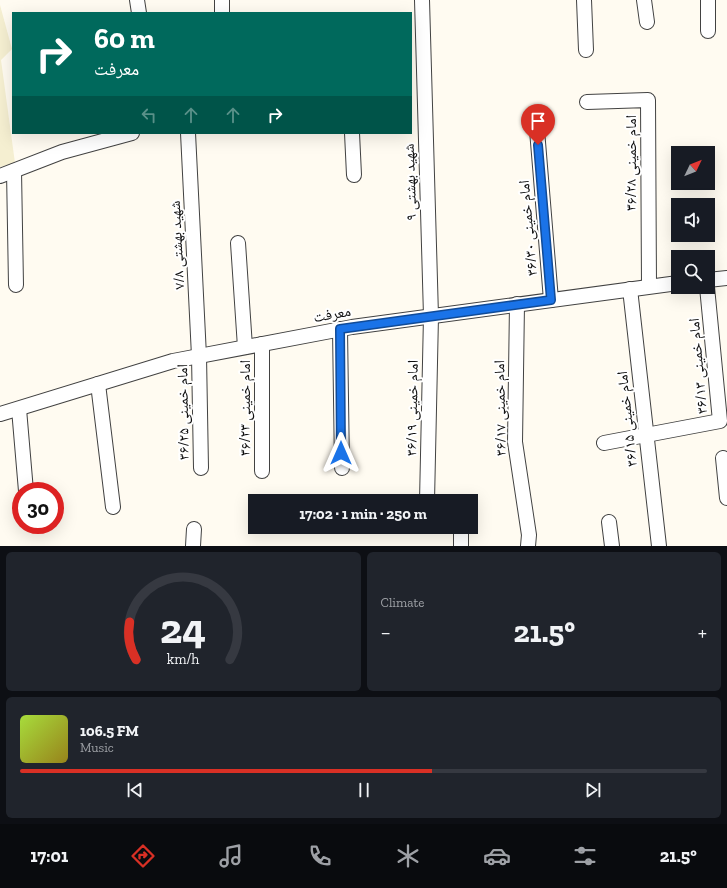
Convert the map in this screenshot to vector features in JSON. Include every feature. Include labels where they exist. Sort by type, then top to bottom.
[{"type":"street","points":[[137,0],[139,12]]},
{"type":"street","points":[[222,0],[222,12]]},
{"type":"street","name":"شهید بهشتی ۹","points":[[422,0],[417,55],[431,316]]},
{"type":"street","points":[[584,0],[586,50]]},
{"type":"street","points":[[644,0],[647,22]]},
{"type":"street","points":[[708,0],[708,31]]},
{"type":"street","name":"امام خمینی ۳۶/۲۸","points":[[587,102],[648,100],[649,286]]},
{"type":"street","name":"امام خمینی ۳۶/۳۰","points":[[536,130],[551,300]]},
{"type":"street","points":[[0,176],[62,152],[128,134]]},
{"type":"street","name":"شهید بهشتی ۷/۸","points":[[188,134],[199,356]]},
{"type":"street","points":[[352,134],[354,175]]},
{"type":"street","points":[[14,171],[16,285]]},
{"type":"street","name":"امام خمینی ۳۶/۲۳","points":[[238,243],[246,348]]},
{"type":"street","points":[[715,279],[727,278]]},
{"type":"street","name":"معرفت","points":[[0,414],[173,361],[340,329],[671,284]]},
{"type":"street","name":"امام خمینی ۳۶/۱۵","points":[[630,289],[658,546]]},
{"type":"street","name":"امام خمینی ۳۶/۱۳","points":[[604,443],[720,421],[709,294]]},
{"type":"street","name":"امام خمینی ۳۶/۱۷","points":[[517,304],[515,442],[528,540]]},
{"type":"street","name":"امام خمینی ۳۶/۱۹","points":[[427,494],[431,316]]},
{"type":"street","points":[[340,329],[342,468]]},
{"type":"street","name":"امام خمینی ۳۶/۲۳","points":[[262,344],[262,471]]},
{"type":"street","name":"امام خمینی ۳۶/۲۵","points":[[199,356],[201,468]]},
{"type":"street","points":[[98,384],[113,507]]},
{"type":"street","points":[[19,409],[25,482]]},
{"type":"street","points":[[723,458],[727,498]]},
{"type":"street","points":[[609,522],[612,546]]},
{"type":"street","points":[[194,529],[194,546]]},
{"type":"shaded area","points":[[0,5],[12,49],[1,60],[15,163],[0,167]]},
{"type":"route","points":[[341,453],[340,329],[551,300],[538,145]]}]
